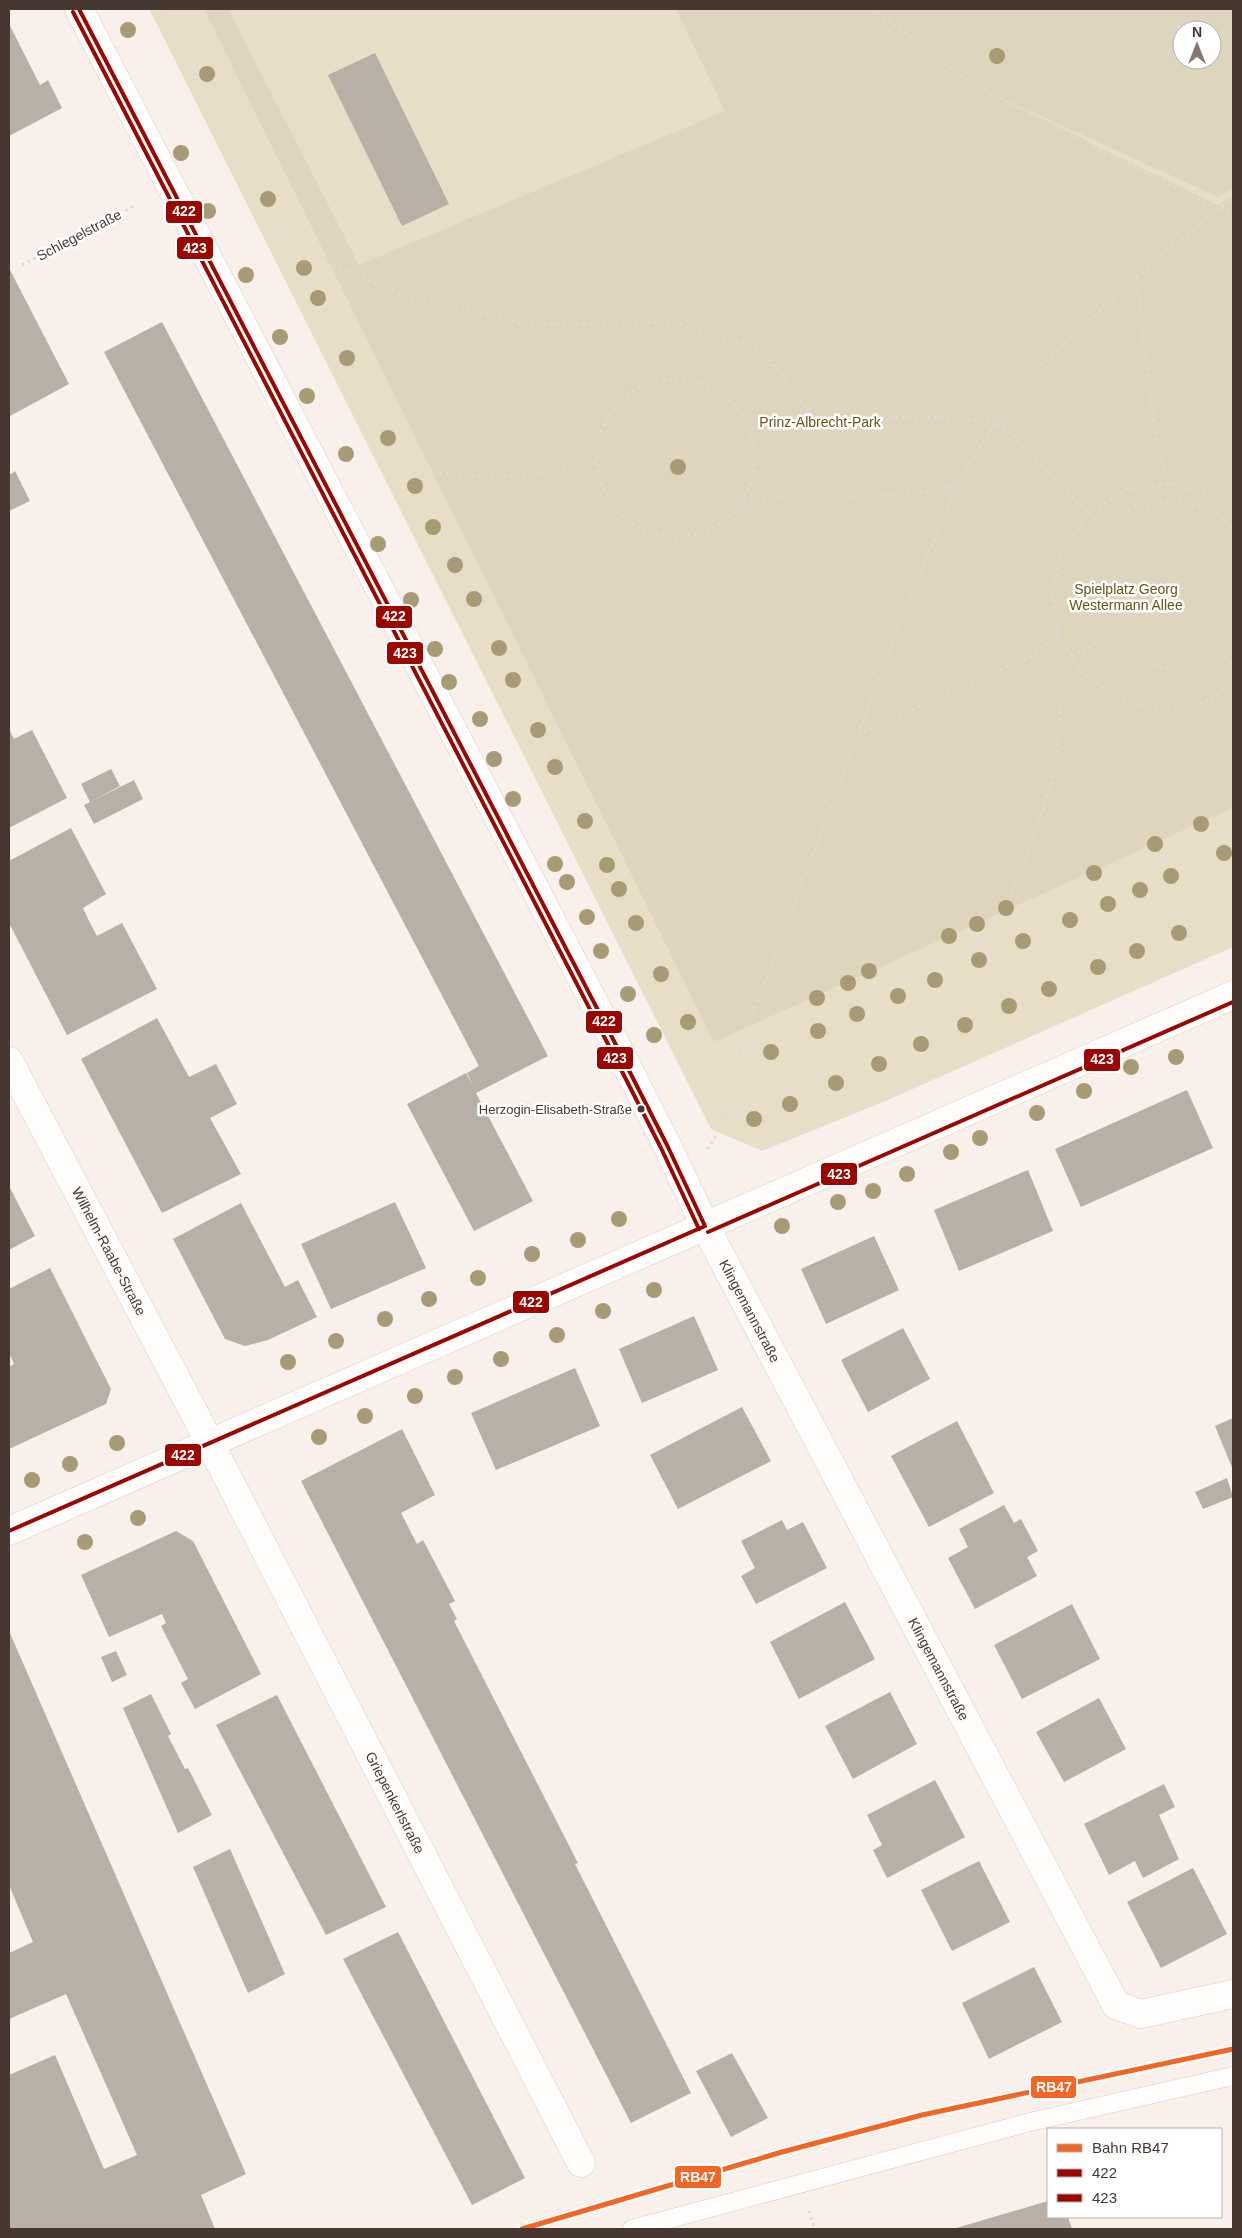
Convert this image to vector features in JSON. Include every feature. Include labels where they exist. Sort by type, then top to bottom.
[{"type":"street","points":[[78,9],[667,1145],[705,1226]]},
{"type":"street","points":[[9,1531],[1233,995]]},
{"type":"street","name":"Wilhelm-Raabe-Straße","points":[[9,1061],[209,1442]]},
{"type":"street","name":"Klingemannstraße","points":[[705,1226],[1116,2005],[1141,2014],[1233,1994]]},
{"type":"street","name":"Griepenkerlstraße","points":[[209,1442],[581,2163]]},
{"type":"lane","points":[[632,2229],[1030,2122],[1233,2076]]},
{"type":"path","points":[[161,9],[229,144],[276,230],[707,1058],[725,1116]]},
{"type":"path","points":[[873,9],[971,83],[1233,215]]},
{"type":"path","points":[[725,1116],[739,1052],[904,610],[958,484],[1018,386],[1136,277],[1218,209],[1233,200]]},
{"type":"path","name":"Schlegelstraße","points":[[22,265],[136,205]]},
{"type":"path","points":[[276,230],[332,264],[399,294],[528,325],[673,322],[762,350],[813,418],[926,418],[998,421],[1100,525],[1132,508],[1176,501],[1209,508],[1233,526]]},
{"type":"path","points":[[1136,277],[1156,439],[1169,484]]},
{"type":"path","points":[[667,379],[696,381],[723,394],[744,416],[754,443],[754,473],[744,500],[724,522],[698,534],[670,538],[642,530],[619,513],[603,489],[596,461],[601,432],[616,406],[639,388],[667,379]]},
{"type":"path","points":[[388,445],[433,473],[503,477],[577,469],[596,461]]},
{"type":"path","points":[[744,500],[789,496],[882,497],[932,492],[958,484]]},
{"type":"path","points":[[1233,508],[1212,494],[1169,484],[1126,490],[1088,513],[1062,550],[1052,592],[1059,636],[1083,673],[1118,699],[1161,709],[1205,702],[1233,685]]},
{"type":"path","points":[[1072,657],[1110,635],[1127,654],[1150,664],[1169,668]]},
{"type":"path","points":[[858,734],[1031,656],[1059,636]]},
{"type":"path","points":[[974,948],[1010,899],[1043,810],[1056,760],[1061,699]]},
{"type":"path","points":[[739,1052],[1233,831]]},
{"type":"path","points":[[725,1116],[1233,892]]},
{"type":"green space","name":"Prinz-Albrecht-Park","points":[[149,9],[1233,9],[1233,947],[881,1103],[762,1151],[711,1129]]},
{"type":"green space","name":"Prinz-Albrecht-Park","points":[[204,9],[228,9],[359,265],[725,111],[676,9],[1233,9],[1233,188],[1218,197],[993,94],[1217,205],[1233,197],[1233,808],[714,1042]]},
{"type":"building","points":[[9,24],[40,85],[48,80],[62,108],[9,136]]},
{"type":"building","points":[[375,53],[449,204],[402,226],[328,75]]},
{"type":"building","points":[[9,268],[69,384],[10,416],[9,414]]},
{"type":"building","points":[[162,322],[548,1056],[476,1093],[533,1201],[474,1231],[407,1104],[466,1073],[474,1087],[467,1073],[479,1066],[104,352]]},
{"type":"building","points":[[15,471],[30,501],[9,511],[9,475]]},
{"type":"building","points":[[9,729],[14,739],[32,730],[67,798],[9,828]]},
{"type":"building","points":[[111,769],[120,786],[90,802],[81,784]]},
{"type":"building","points":[[134,780],[143,799],[94,824],[84,805]]},
{"type":"building","points":[[71,828],[106,894],[83,908],[97,936],[122,923],[157,989],[67,1035],[9,923],[9,861]]},
{"type":"building","points":[[157,1018],[189,1077],[216,1064],[237,1104],[210,1118],[241,1174],[162,1213],[81,1059]]},
{"type":"building","points":[[1187,1090],[1213,1148],[1081,1207],[1055,1149]]},
{"type":"building","points":[[1028,1170],[1053,1231],[959,1271],[934,1210]]},
{"type":"building","points":[[9,1186],[35,1236],[9,1250]]},
{"type":"building","points":[[395,1202],[426,1268],[331,1309],[301,1244]]},
{"type":"building","points":[[241,1203],[285,1287],[298,1280],[317,1317],[268,1340],[245,1346],[225,1339],[173,1239]]},
{"type":"building","points":[[874,1236],[899,1290],[826,1324],[801,1269]]},
{"type":"building","points":[[50,1268],[111,1389],[106,1404],[9,1449],[9,1367],[14,1364],[9,1353],[9,1289]]},
{"type":"building","points":[[694,1316],[718,1370],[642,1403],[619,1349]]},
{"type":"building","points":[[903,1328],[930,1379],[868,1412],[841,1360]]},
{"type":"building","points":[[575,1368],[600,1426],[496,1470],[471,1413]]},
{"type":"building","points":[[742,1407],[771,1461],[678,1509],[650,1455]]},
{"type":"building","points":[[1233,1418],[1233,1470],[1215,1426]]},
{"type":"building","points":[[957,1421],[994,1493],[929,1527],[891,1456]]},
{"type":"building","points":[[402,1429],[435,1495],[401,1513],[417,1544],[423,1540],[455,1601],[449,1604],[457,1619],[454,1621],[578,1863],[575,1864],[691,2093],[631,2123],[301,1481]]},
{"type":"building","points":[[1227,1478],[1233,1497],[1203,1509],[1195,1492]]},
{"type":"building","points":[[1004,1505],[1014,1523],[1021,1519],[1038,1551],[1027,1557],[1037,1576],[975,1609],[948,1558],[968,1547],[959,1529]]},
{"type":"building","points":[[782,1520],[787,1530],[803,1522],[827,1568],[756,1604],[741,1576],[755,1568],[741,1541]]},
{"type":"building","points":[[176,1531],[193,1541],[261,1674],[195,1709],[181,1683],[188,1679],[161,1626],[166,1623],[162,1614],[109,1637],[81,1575]]},
{"type":"building","points":[[845,1602],[875,1659],[799,1699],[770,1642]]},
{"type":"building","points":[[1072,1604],[1100,1659],[1022,1699],[994,1645]]},
{"type":"building","points":[[9,1631],[246,2174],[201,2195],[215,2229],[9,2229],[9,2075],[55,2055],[104,2169],[137,2155],[66,1994],[9,2019],[9,1953],[33,1942],[9,1885]]},
{"type":"building","points":[[116,1651],[127,1675],[112,1682],[101,1657]]},
{"type":"building","points":[[890,1692],[917,1744],[853,1779],[825,1726]]},
{"type":"building","points":[[151,1694],[171,1734],[168,1736],[185,1769],[188,1768],[212,1815],[178,1833],[123,1708]]},
{"type":"building","points":[[277,1695],[386,1907],[326,1935],[216,1725]]},
{"type":"building","points":[[1099,1698],[1126,1749],[1064,1782],[1036,1732]]},
{"type":"building","points":[[935,1780],[965,1837],[887,1878],[873,1850],[882,1845],[867,1815]]},
{"type":"building","points":[[1164,1784],[1175,1807],[1159,1815],[1179,1859],[1143,1878],[1135,1861],[1109,1875],[1084,1824]]},
{"type":"building","points":[[230,1849],[285,1974],[248,1993],[193,1867]]},
{"type":"building","points":[[979,1861],[1010,1922],[952,1951],[921,1890]]},
{"type":"building","points":[[1193,1868],[1227,1934],[1161,1968],[1127,1902]]},
{"type":"building","points":[[398,1932],[525,2178],[472,2205],[343,1959]]},
{"type":"building","points":[[1034,1967],[1062,2022],[989,2059],[962,2003]]},
{"type":"building","points":[[732,2053],[768,2118],[731,2137],[696,2071]]},
{"type":"building","points":[[1047,2201],[1047,2218],[1068,2218],[1072,2229],[953,2229]]},
{"type":"rail line","name":"RB47","points":[[522,2229],[782,2152],[922,2115],[1233,2049]]},
{"type":"transit line","name":"422","points":[[79,9],[615,1043],[667,1145],[705,1226]]},
{"type":"transit line","name":"423","points":[[73,12],[609,1046],[661,1148],[699,1229]]},
{"type":"transit line","name":"423","points":[[708,1232],[1233,1002]]},
{"type":"transit line","name":"422","points":[[9,1531],[705,1226]]},
{"type":"place","name":"Herzogin-Elisabeth-Straße","points":[[641,1109]]},
{"type":"park label","name":"Spielplatz Georg Westermann Allee","points":[[1126,598]]}]
